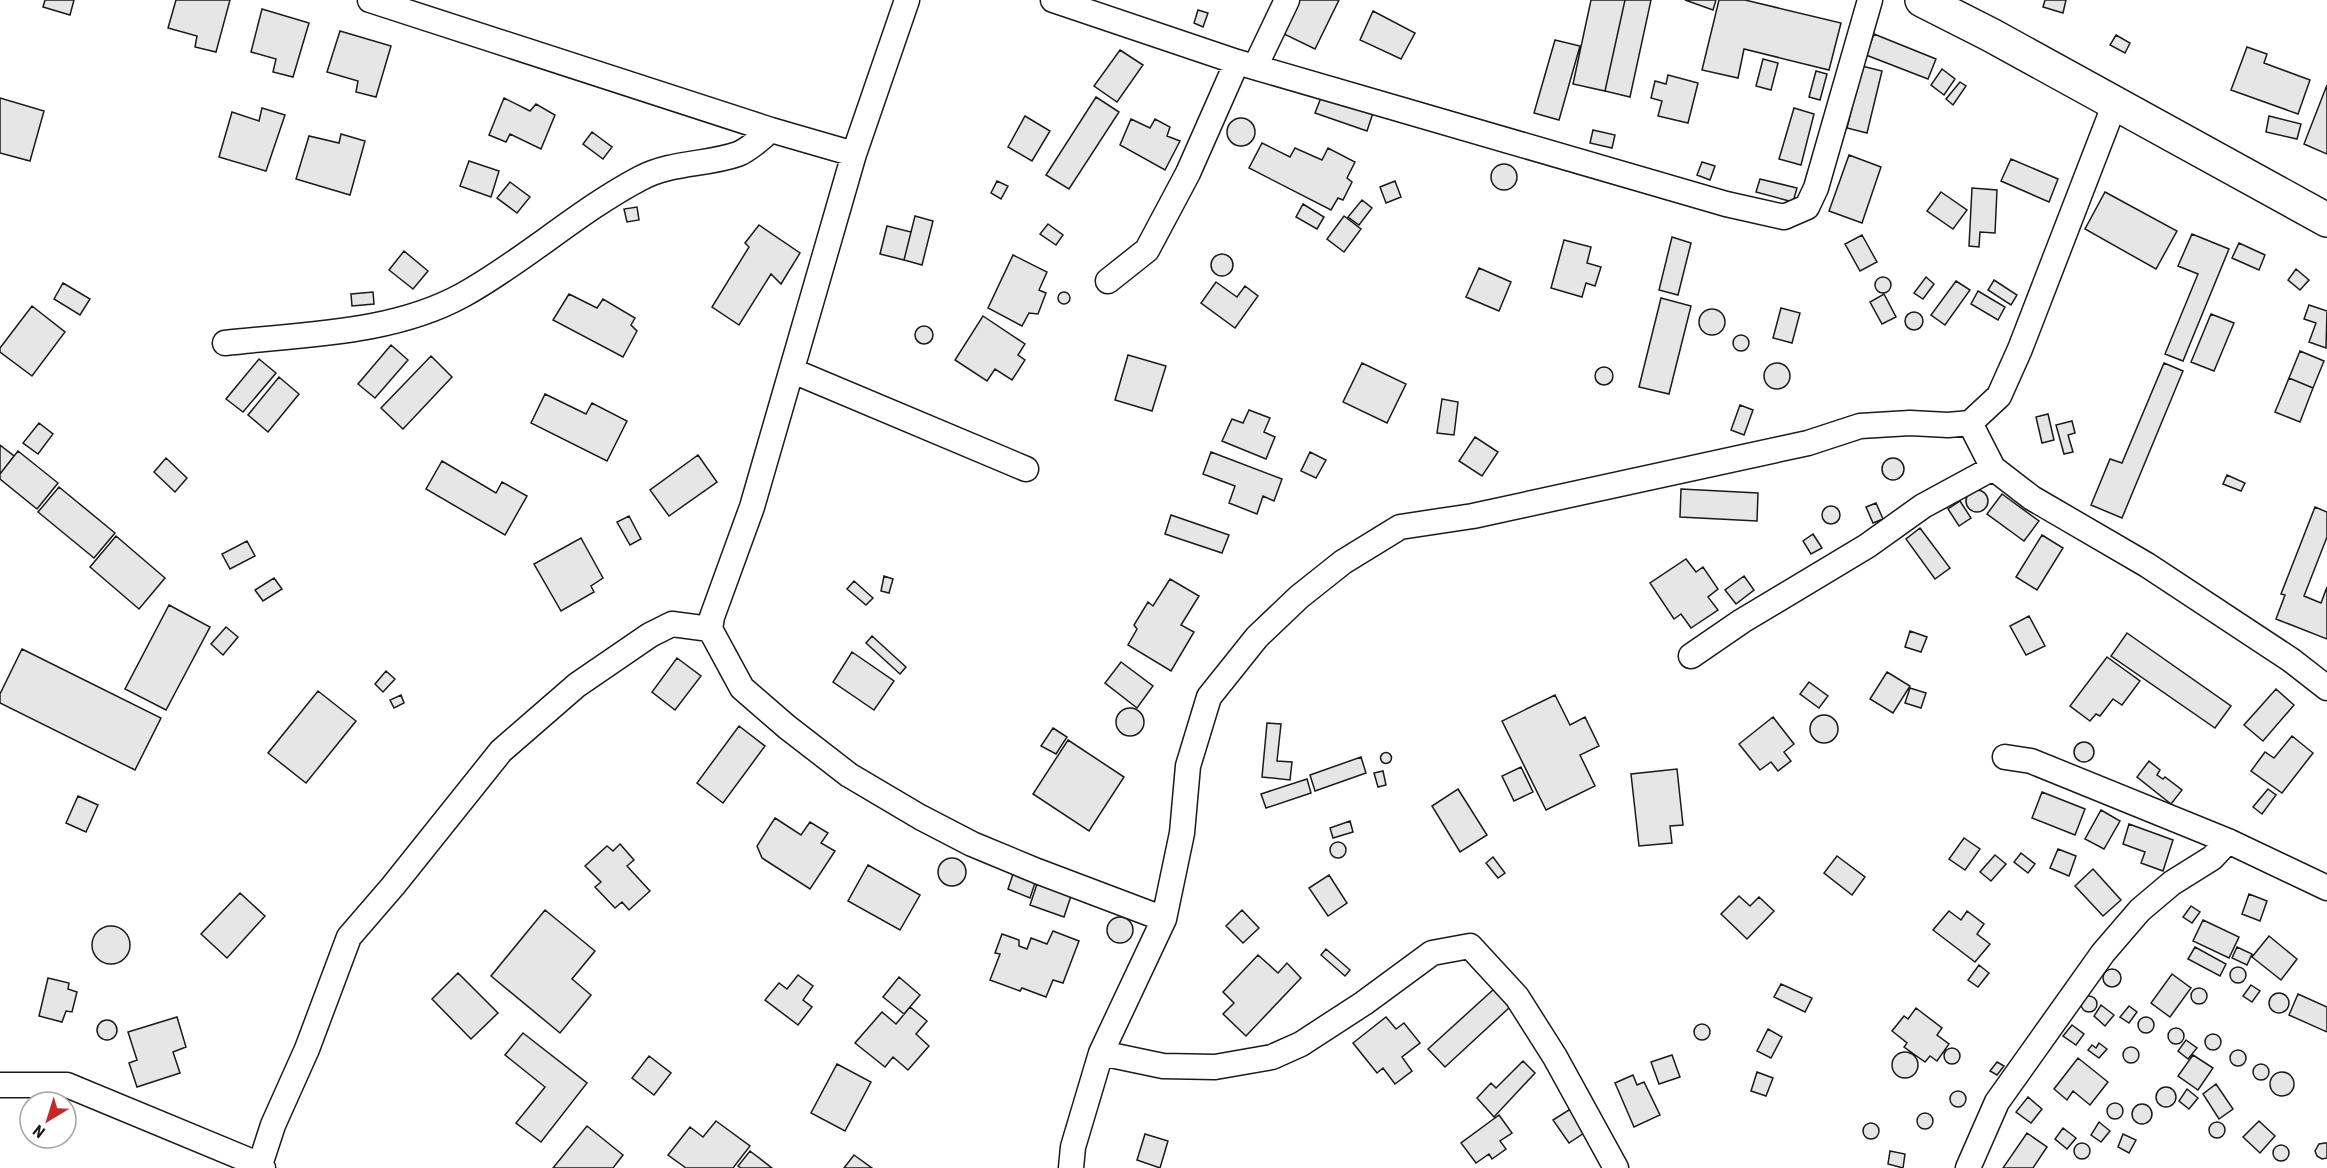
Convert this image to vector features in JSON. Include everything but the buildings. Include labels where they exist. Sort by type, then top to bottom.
[{"type":"street","points":[[370,0],[771,130],[854,154]]},
{"type":"street","points":[[907,0],[854,154],[752,507],[712,617],[710,629],[742,688],[786,727],[849,775],[920,817],[972,844],[1164,919]]},
{"type":"street","points":[[1053,0],[1246,64],[1726,204],[1784,217],[1808,207],[1816,188],[1870,0]]},
{"type":"street","points":[[1108,281],[1147,250],[1246,64],[1287,0]]},
{"type":"street","points":[[1922,0],[2327,220]]},
{"type":"street","points":[[1071,1168],[1073,1147],[1101,1053],[1164,919],[1182,833],[1188,766],[1209,697],[1257,637],[1299,597],[1352,556],[1400,527],[1473,516],[1808,443],[1860,426],[1970,423],[1999,396],[2115,103]]},
{"type":"street","points":[[225,343],[362,327],[427,311],[462,295],[504,270],[591,209],[643,177],[679,166],[740,154],[771,130]]},
{"type":"street","points":[[793,371],[1026,469]]},
{"type":"street","points":[[1970,423],[1993,468],[2032,498],[2119,547],[2291,660],[2327,688]]},
{"type":"street","points":[[1691,656],[1742,621],[1867,546],[1923,506],[1993,468]]},
{"type":"street","points":[[0,1085],[67,1085],[262,1166],[273,1125],[307,1049],[349,937],[421,852],[501,751],[577,684],[650,635],[672,624],[710,629]]},
{"type":"street","points":[[2005,757],[2031,761],[2228,842],[2327,888]]},
{"type":"street","points":[[1968,1168],[1997,1102],[2103,952],[2140,910],[2172,883],[2212,858],[2228,842]]},
{"type":"street","points":[[1101,1053],[1163,1066],[1215,1067],[1272,1057],[1301,1044],[1432,953],[1470,946],[1517,997],[1555,1057],[1616,1168]]}]
